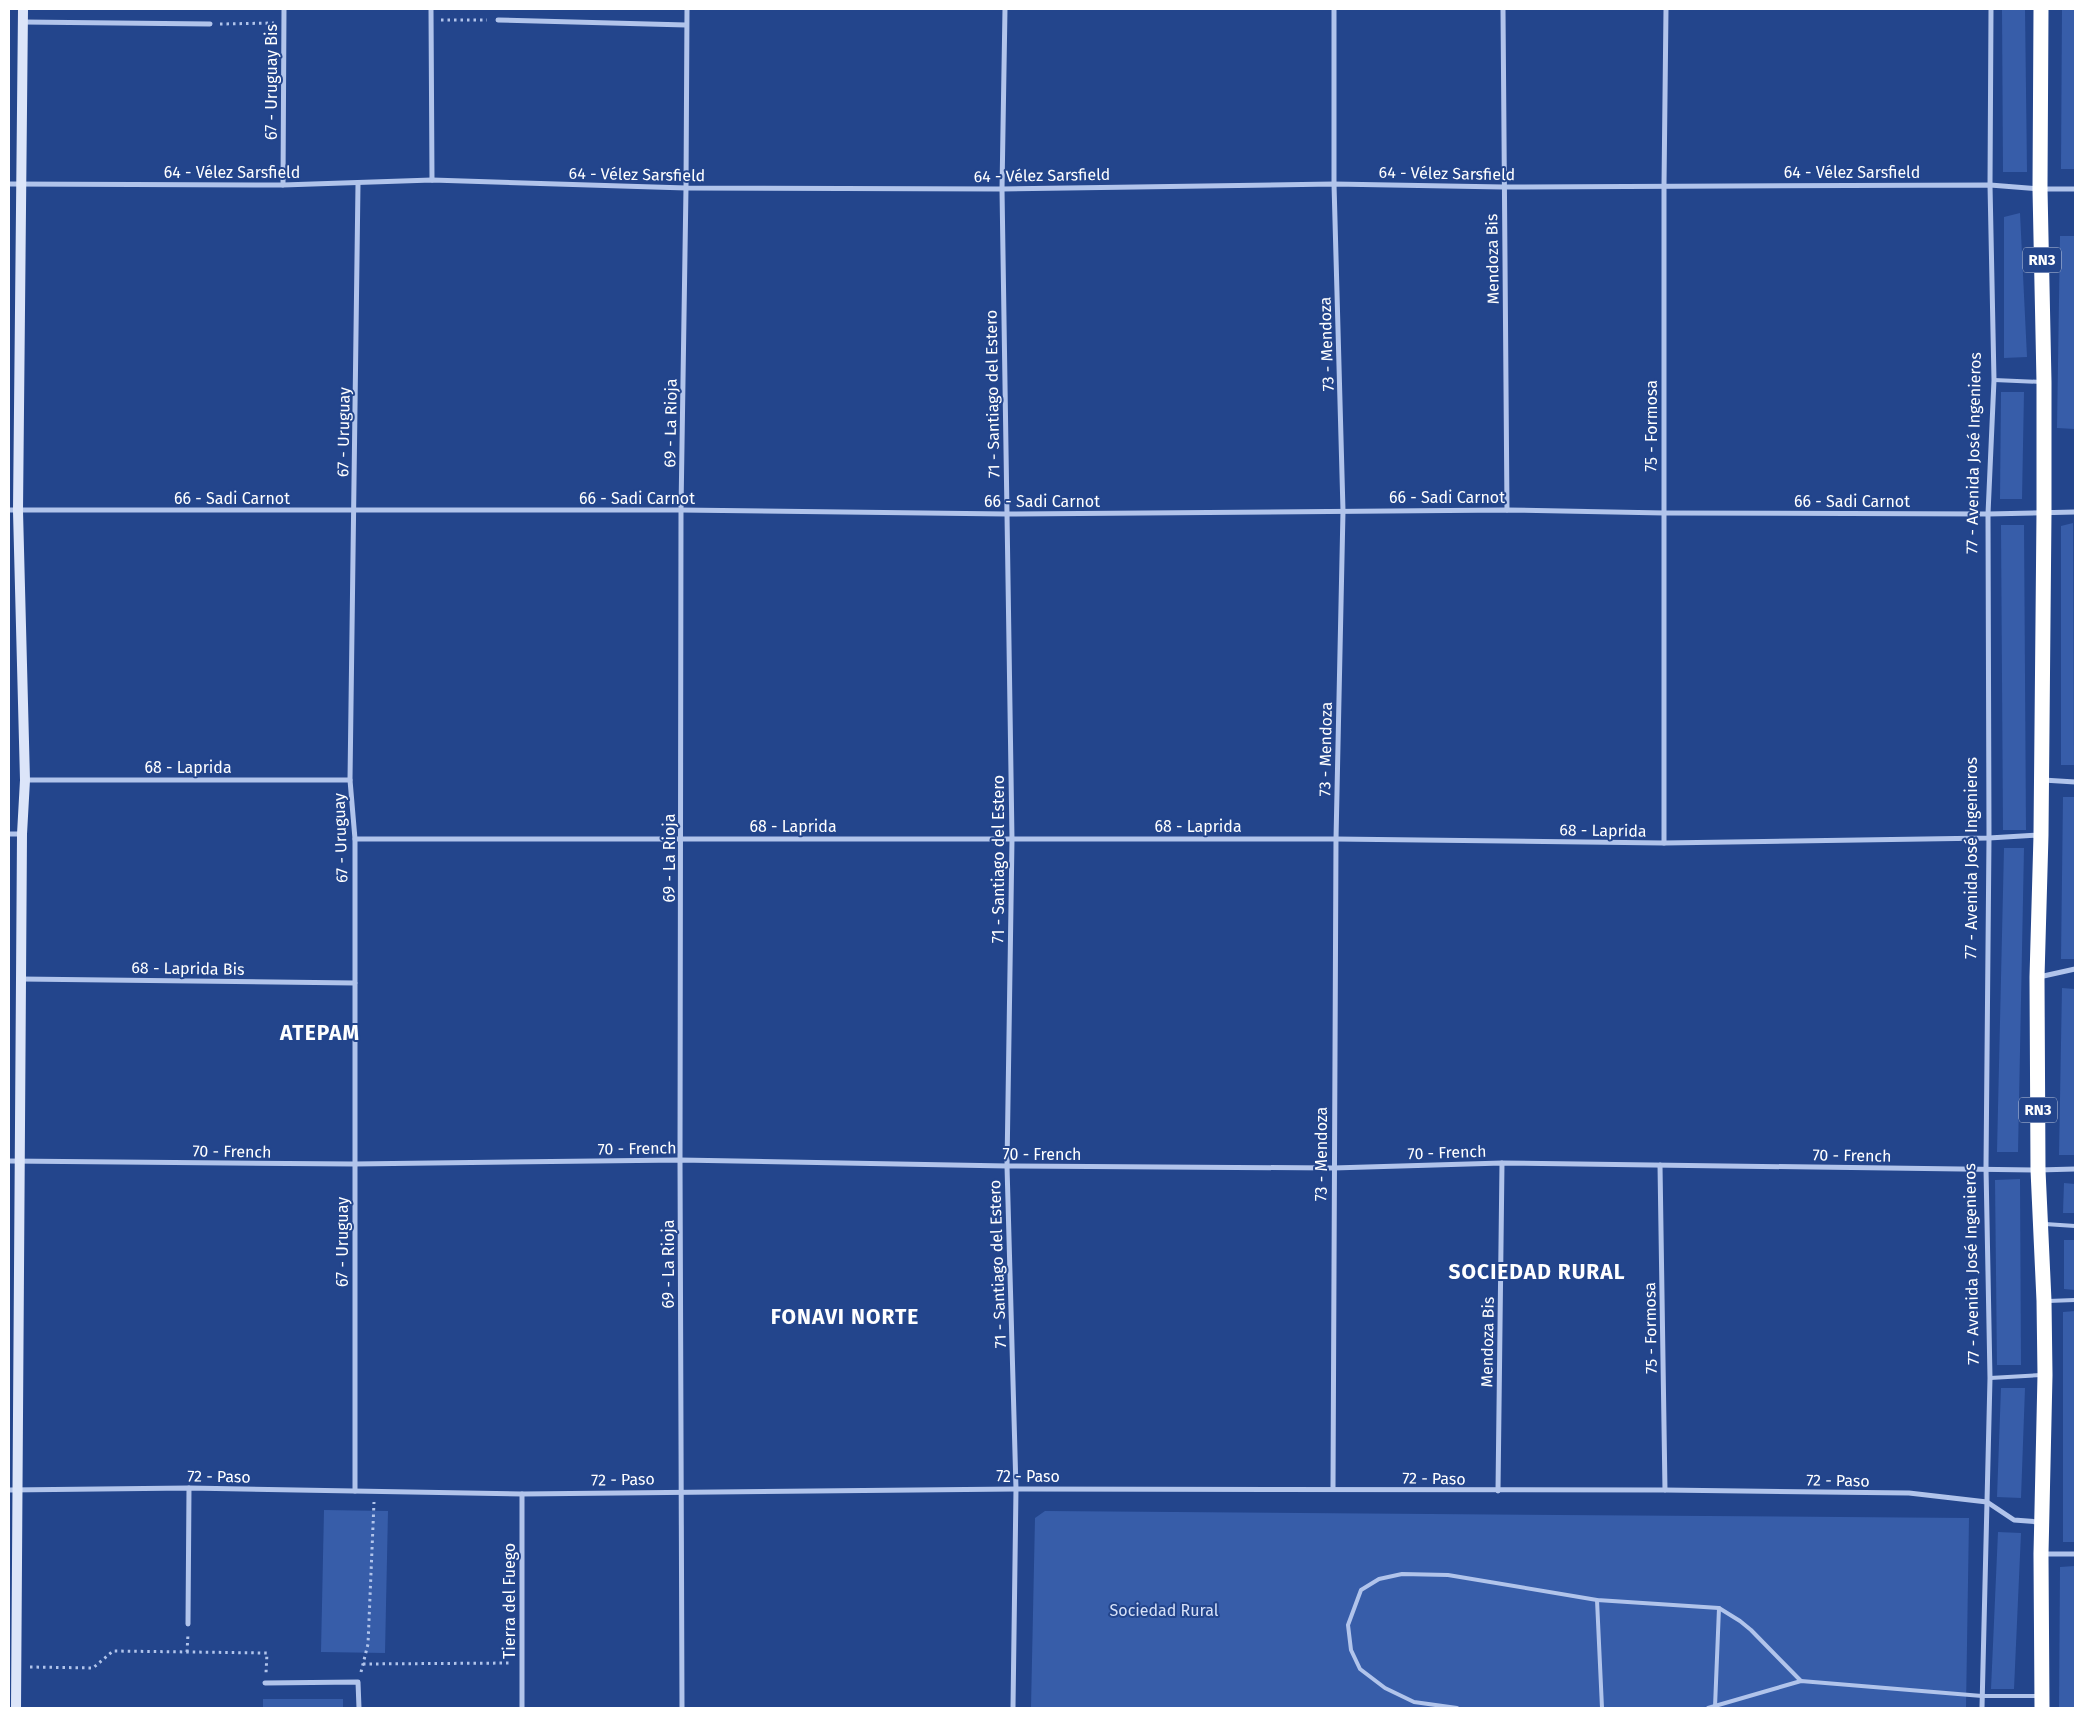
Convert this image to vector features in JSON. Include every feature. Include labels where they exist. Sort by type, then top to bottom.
[{"type":"highway","name":"RN3","points":[[2041,9],[2040,189],[2044,382],[2044,512],[2041,835],[2037,977],[2038,1170],[2044,1301],[2045,1375],[2041,1554],[2042,1702]]},
{"type":"main road","points":[[16,1708],[13,1490],[20,1161],[22,834],[25,780],[14,510],[23,9]]},
{"type":"street","name":"67 - Uruguay Bis","points":[[283,185],[284,9]]},
{"type":"street","points":[[431,9],[432,180]]},
{"type":"street","name":"69 - La Rioja","points":[[682,1708],[680,1160],[686,9]]},
{"type":"street","name":"71 - Santiago del Estero","points":[[1005,9],[1002,189],[1012,839],[1007,1166],[1016,1489],[1013,1708]]},
{"type":"street","name":"73 - Mendoza","points":[[1333,1489],[1336,838],[1343,510],[1334,184],[1334,9]]},
{"type":"street","name":"Mendoza Bis","points":[[1503,9],[1507,510]]},
{"type":"street","name":"75 - Formosa","points":[[1664,843],[1664,185],[1666,9]]},
{"type":"street","name":"77 - Avenida José Ingenieros","points":[[1982,1708],[1990,1378],[1986,1168],[1989,838],[1988,514],[1994,380],[1990,185],[1991,9]]},
{"type":"street","points":[[498,20],[686,25]]},
{"type":"street","points":[[23,22],[210,24]]},
{"type":"street","name":"64 - Vélez Sarsfield","points":[[9,184],[283,185],[358,184],[432,180],[686,188],[1002,189],[1334,184],[1503,187],[1990,185],[2040,189],[2075,189]]},
{"type":"street","name":"67 - Uruguay","points":[[355,1491],[355,839],[350,780],[358,184]]},
{"type":"street","name":"66 - Sadi Carnot","points":[[14,510],[682,510],[1006,514],[1343,510],[1988,514],[2075,512]]},
{"type":"street","name":"68 - Laprida","points":[[25,780],[350,780]]},
{"type":"street","points":[[2041,780],[2075,782]]},
{"type":"street","points":[[9,834],[22,834]]},
{"type":"street","name":"68 - Laprida","points":[[355,839],[1336,838],[1664,843],[1989,838],[2041,835]]},
{"type":"street","points":[[2037,977],[2075,969]]},
{"type":"street","name":"68 - Laprida Bis","points":[[21,979],[355,983]]},
{"type":"street","name":"70 - French","points":[[9,1161],[354,1164],[680,1160],[1007,1166],[1333,1168],[1502,1163],[2075,1169]]},
{"type":"street","name":"Mendoza Bis","points":[[1498,1491],[1502,1163]]},
{"type":"street","name":"75 - Formosa","points":[[1660,1166],[1665,1490]]},
{"type":"street","points":[[188,1624],[190,1488]]},
{"type":"street","name":"72 - Paso","points":[[13,1490],[190,1488],[522,1494],[1016,1489],[1665,1490],[1910,1493],[1987,1502],[2014,1520],[2042,1522]]},
{"type":"street","name":"Tierra del Fuego","points":[[522,1494],[522,1708]]},
{"type":"street","points":[[2041,1554],[2075,1554]]},
{"type":"street","points":[[265,1683],[358,1682],[359,1708]]},
{"type":"lane","points":[[1994,380],[2044,382]]},
{"type":"lane","points":[[2040,1224],[2075,1226]]},
{"type":"lane","points":[[2044,1301],[2075,1300]]},
{"type":"lane","points":[[1990,1378],[2045,1375]]},
{"type":"lane","points":[[1456,1708],[1414,1702],[1385,1688],[1360,1669],[1351,1650],[1348,1625],[1361,1590],[1378,1579],[1402,1574],[1448,1575],[1597,1600],[1719,1608],[1751,1630],[1802,1681]]},
{"type":"lane","points":[[1597,1600],[1602,1708]]},
{"type":"lane","points":[[1715,1707],[1719,1608]]},
{"type":"lane","points":[[1708,1708],[1802,1681],[2042,1702]]},
{"type":"path","points":[[431,20],[498,20]]},
{"type":"path","points":[[210,24],[284,23]]},
{"type":"path","points":[[358,1682],[368,1644],[374,1491]]},
{"type":"path","points":[[187,1652],[188,1624]]},
{"type":"path","points":[[16,1667],[93,1668],[113,1651],[267,1653],[265,1683]]},
{"type":"path","points":[[363,1664],[522,1663]]},
{"type":"green space","points":[[2002,9],[2025,9],[2027,172],[2003,172]]},
{"type":"green space","points":[[2062,9],[2075,9],[2075,169],[2061,169]]},
{"type":"green space","points":[[2020,213],[2027,357],[2004,358],[2004,217]]},
{"type":"green space","points":[[2060,236],[2075,236],[2075,429],[2057,428]]},
{"type":"green space","points":[[2001,392],[2024,392],[2022,499],[2000,499]]},
{"type":"green space","points":[[2073,523],[2074,765],[2061,765],[2061,526]]},
{"type":"green space","points":[[2001,525],[2024,525],[2026,830],[2003,830]]},
{"type":"green space","points":[[2063,797],[2075,797],[2075,959],[2061,959]]},
{"type":"green space","points":[[2004,848],[2024,848],[2018,1152],[1997,1152]]},
{"type":"green space","points":[[2062,988],[2075,989],[2075,1155],[2059,1155]]},
{"type":"green space","points":[[2020,1179],[2021,1365],[1997,1365],[1995,1180]]},
{"type":"green space","points":[[2064,1183],[2075,1184],[2075,1213],[2063,1213]]},
{"type":"green space","points":[[2064,1240],[2075,1240],[2075,1290],[2064,1289]]},
{"type":"green space","points":[[2075,1311],[2075,1542],[2063,1542],[2063,1312]]},
{"type":"green space","points":[[2001,1388],[2025,1388],[2021,1498],[1997,1497]]},
{"type":"green space","points":[[324,1510],[388,1511],[385,1653],[321,1652]]},
{"type":"green space","name":"Sociedad Rural","points":[[1045,1511],[1969,1518],[1966,1708],[1031,1708],[1035,1518]]},
{"type":"green space","points":[[1998,1532],[2021,1533],[2014,1689],[1991,1689]]},
{"type":"green space","points":[[2075,1566],[2075,1708],[2059,1708],[2060,1567]]},
{"type":"green space","points":[[263,1699],[343,1699],[343,1708],[263,1708]]},
{"type":"district","name":"ATEPAM","points":[[320,1033]]},
{"type":"district","name":"SOCIEDAD RURAL","points":[[1537,1272]]},
{"type":"district","name":"FONAVI NORTE","points":[[845,1317]]}]
